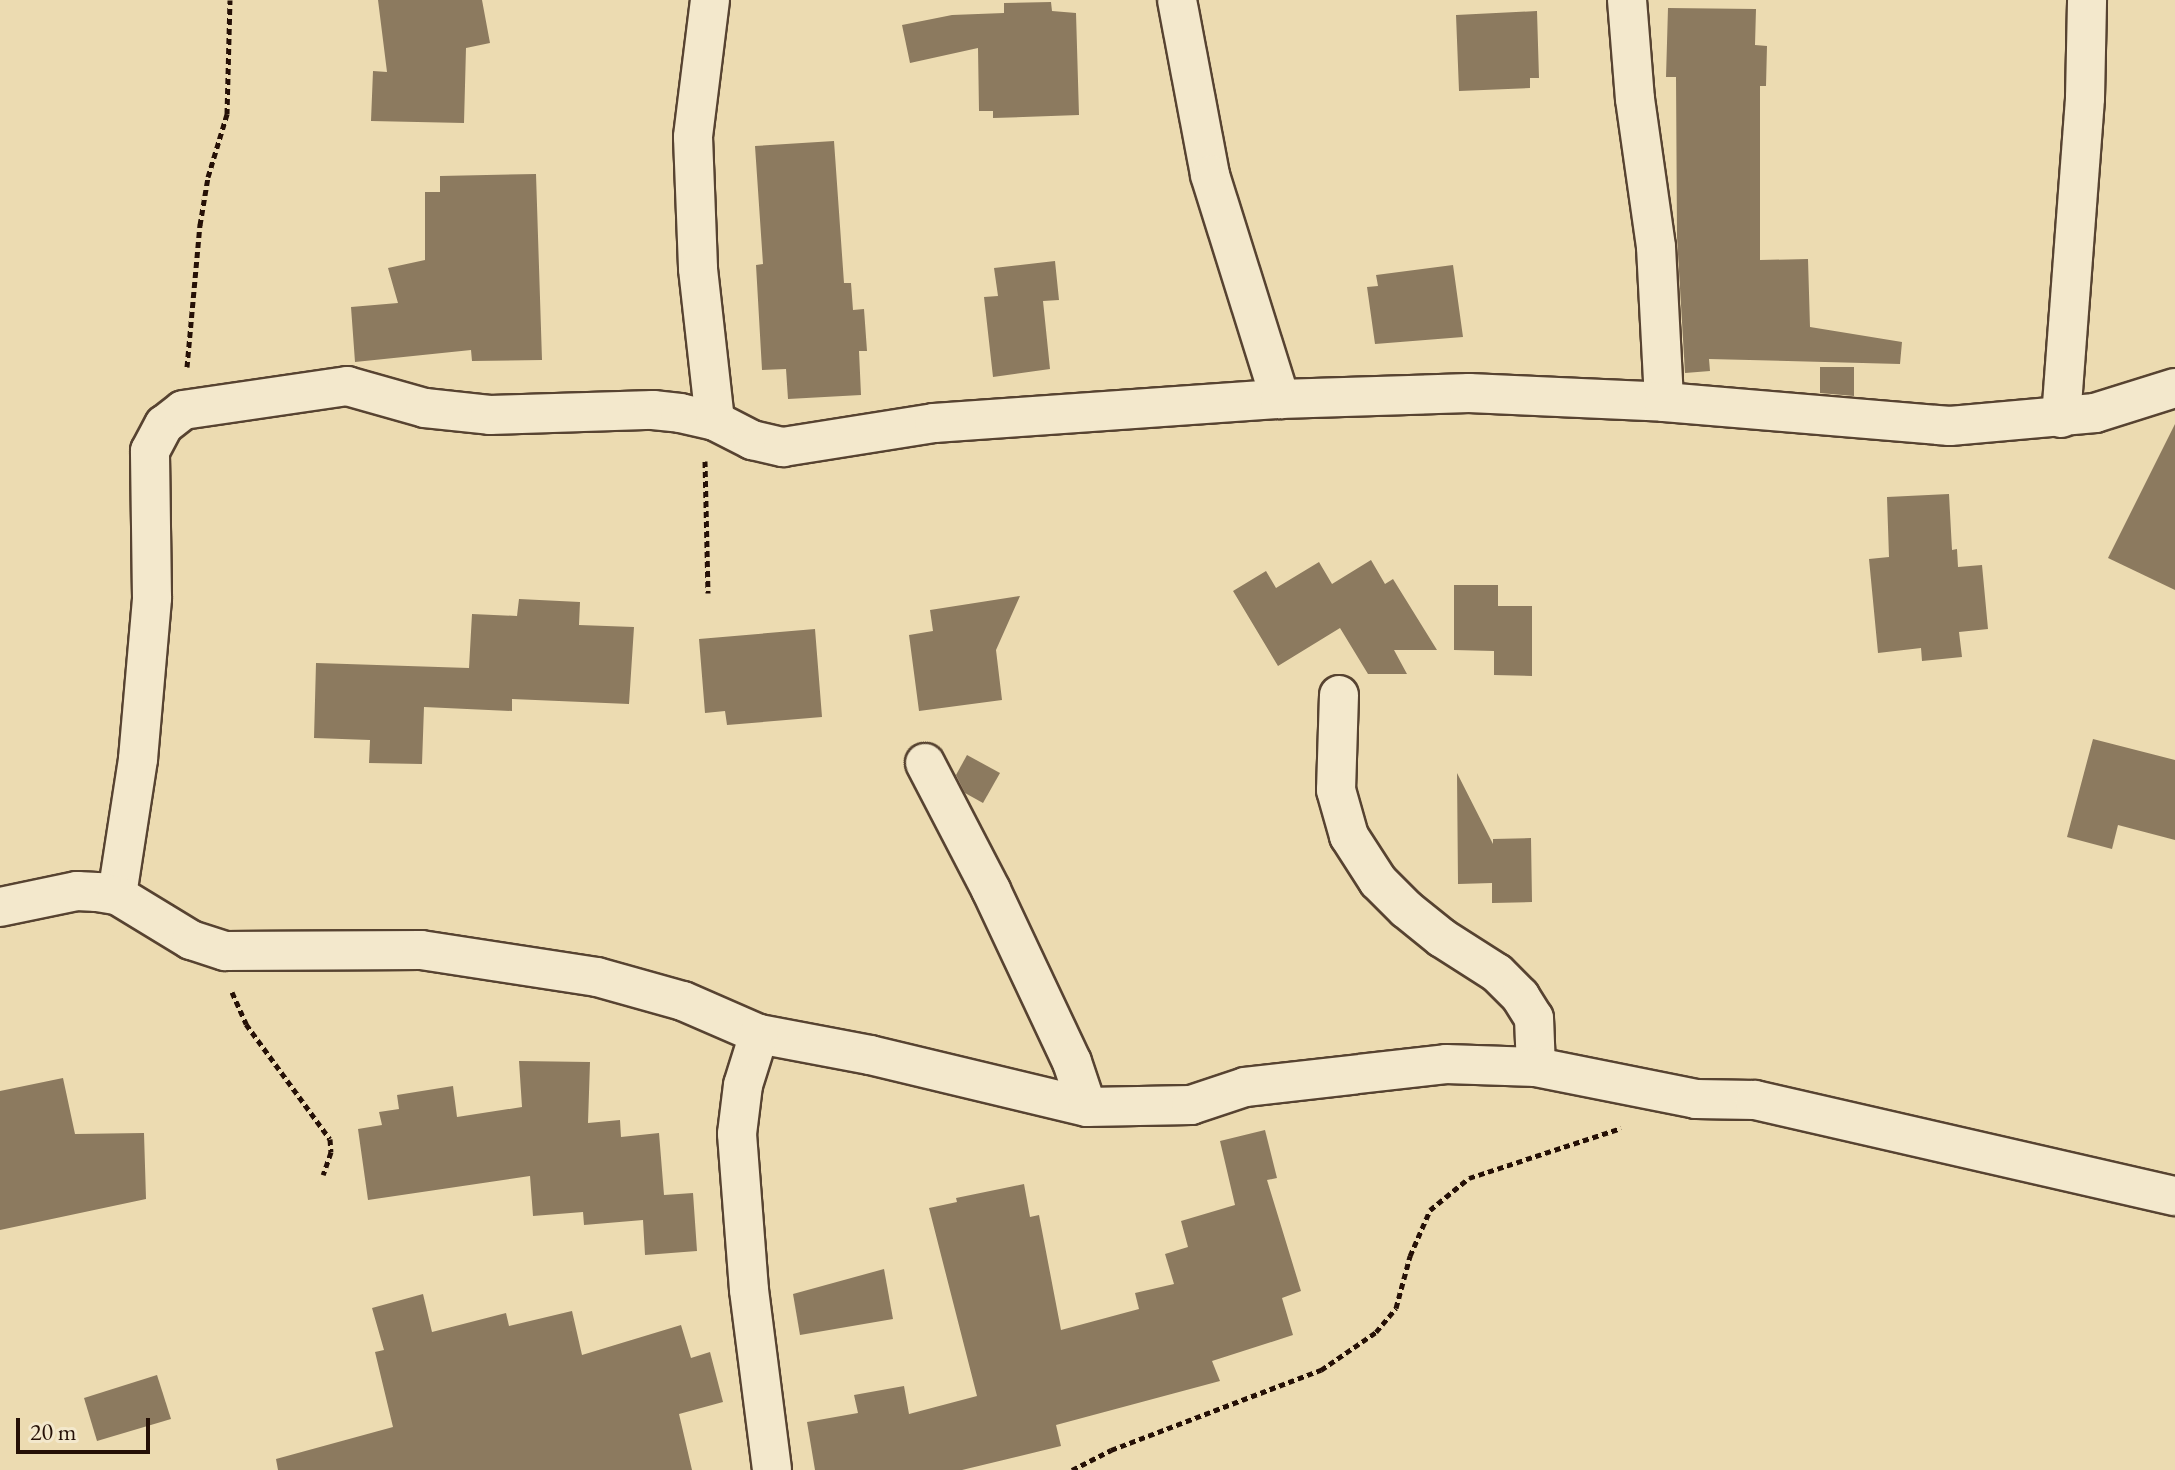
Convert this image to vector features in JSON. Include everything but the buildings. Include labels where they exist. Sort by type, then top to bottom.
[{"type":"street","points":[[710,0],[693,137],[698,269],[715,421]]},
{"type":"street","points":[[1177,0],[1210,175],[1280,399]]},
{"type":"street","points":[[1627,0],[1635,99],[1656,247],[1664,402]]},
{"type":"street","points":[[2061,418],[2085,98],[2087,0]]},
{"type":"street","points":[[117,895],[138,759],[152,598],[150,451],[164,425],[183,410],[347,386],[425,408],[490,415],[653,410],[715,421],[752,440],[783,447],[934,423],[1280,399],[1469,393],[1664,402],[1950,426],[2095,413],[2175,388]]},
{"type":"street","points":[[1339,695],[1336,790],[1349,836],[1378,881],[1406,909],[1442,938],[1497,973],[1520,996],[1534,1018],[1536,1067]]},
{"type":"street","points":[[925,763],[991,890],[1066,1048],[1087,1107]]},
{"type":"street","points":[[0,907],[77,891],[117,895],[191,940],[225,951],[421,950],[597,977],[683,1001],[759,1034],[870,1055],[1087,1107],[1191,1105],[1245,1087],[1446,1064],[1536,1067],[1696,1099],[1755,1100],[2175,1196]]},
{"type":"street","points":[[759,1034],[743,1085],[737,1134],[749,1290],[772,1470]]},
{"type":"path","points":[[183,410],[200,225],[208,177],[227,114],[230,0]]},
{"type":"path","points":[[708,593],[703,473],[715,421]]},
{"type":"path","points":[[225,951],[238,1010],[330,1139],[331,1152],[323,1175]]},
{"type":"path","points":[[1072,1470],[1111,1450],[1321,1370],[1376,1332],[1396,1308],[1410,1256],[1430,1210],[1469,1178],[1633,1123]]}]
